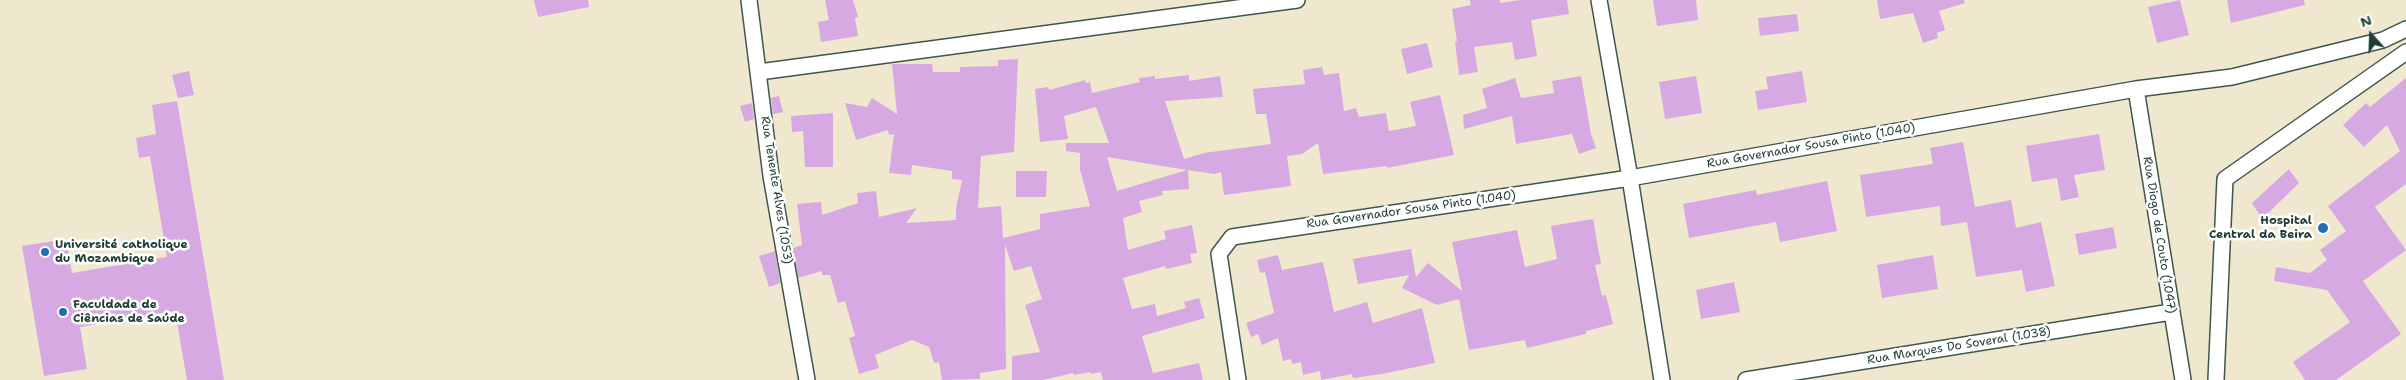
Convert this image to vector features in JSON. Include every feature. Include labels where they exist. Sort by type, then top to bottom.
[{"type":"street","name":"Rua Tenente Alves (1.053)","points":[[749,0],[771,176],[808,380]]},
{"type":"street","points":[[759,72],[1297,0]]},
{"type":"street","points":[[1599,0],[1662,380]]},
{"type":"street","name":"Rua Governador Sousa Pinto (1.040)","points":[[1238,380],[1219,254],[1232,236],[1630,178],[2136,89],[2232,77],[2383,40],[2406,29]]},
{"type":"street","points":[[2216,380],[2225,179],[2406,52]]},
{"type":"street","name":"Rua Diogo de Couto (1.047)","points":[[2136,89],[2183,380]]},
{"type":"street","name":"Rua Marques Do Soveral (1.038)","points":[[1746,380],[2171,312]]},
{"type":"building","points":[[534,0],[588,0],[589,7],[538,17]]},
{"type":"building","points":[[825,0],[853,0],[858,17],[855,18],[858,36],[821,42],[818,22],[829,20]]},
{"type":"building","points":[[1470,0],[1500,0],[1500,3],[1520,0],[1567,0],[1569,14],[1531,20],[1537,56],[1515,60],[1512,42],[1474,47],[1478,72],[1459,75],[1455,41],[1457,41],[1452,9],[1471,5]]},
{"type":"building","points":[[1653,0],[1696,0],[1698,20],[1657,26]]},
{"type":"building","points":[[1877,0],[1964,0],[1965,3],[1939,11],[1945,30],[1937,33],[1938,38],[1923,43],[1913,13],[1880,19]]},
{"type":"building","points":[[2180,0],[2189,35],[2157,43],[2148,7]]},
{"type":"building","points":[[2227,0],[2304,0],[2305,5],[2231,23]]},
{"type":"building","points":[[1797,14],[1799,31],[1760,36],[1758,18]]},
{"type":"building","points":[[1427,43],[1433,67],[1407,74],[1401,49]]},
{"type":"building","points":[[1018,59],[1014,152],[981,156],[978,208],[1001,206],[1003,238],[1040,229],[1040,214],[1090,206],[1080,170],[1080,153],[1066,151],[1066,143],[1109,143],[1096,107],[1064,116],[1068,139],[1040,142],[1035,89],[1048,87],[1049,90],[1085,80],[1086,83],[1090,82],[1092,93],[1140,82],[1139,78],[1155,76],[1155,79],[1189,75],[1189,81],[1220,76],[1223,97],[1165,101],[1184,159],[1204,153],[1271,144],[1266,114],[1256,114],[1253,89],[1305,84],[1303,70],[1322,67],[1324,75],[1339,73],[1344,111],[1356,108],[1359,117],[1386,113],[1389,131],[1416,126],[1410,102],[1440,95],[1454,155],[1387,168],[1387,166],[1323,174],[1318,143],[1302,154],[1287,156],[1291,186],[1224,195],[1221,172],[1214,174],[1188,170],[1189,189],[1162,191],[1163,195],[1139,201],[1142,212],[1123,218],[1128,250],[1166,239],[1164,231],[1192,225],[1197,253],[1190,254],[1192,263],[1166,269],[1165,266],[1123,278],[1132,309],[1155,304],[1157,316],[1186,308],[1184,302],[1199,298],[1205,318],[1142,336],[1153,373],[1199,363],[1203,380],[1103,380],[1101,372],[1091,374],[1091,372],[1074,375],[1073,373],[1043,380],[1012,380],[1012,356],[1040,352],[1025,305],[1042,299],[1031,266],[1014,271],[1005,245],[1006,369],[980,373],[980,379],[942,380],[939,362],[934,363],[929,347],[912,340],[875,355],[879,368],[859,374],[849,338],[855,336],[845,301],[838,303],[830,275],[822,275],[822,271],[798,278],[793,248],[802,245],[797,204],[821,202],[822,215],[858,203],[857,193],[876,191],[879,217],[917,208],[906,223],[956,220],[956,208],[962,180],[952,179],[952,171],[912,165],[911,175],[889,173],[894,134],[889,135],[888,130],[856,140],[845,103],[867,107],[872,98],[897,114],[892,64],[932,64],[933,72],[960,72],[960,67],[998,66],[998,60]],"holes":[[[1107,157],[1187,170],[1117,191]]]},
{"type":"building","points":[[189,71],[194,95],[178,98],[172,75]]},
{"type":"building","points":[[1802,71],[1807,102],[1758,110],[1755,91],[1768,89],[1766,77]]},
{"type":"building","points":[[1581,76],[1591,134],[1596,148],[1579,154],[1572,134],[1516,144],[1512,116],[1464,129],[1463,115],[1487,108],[1482,89],[1515,78],[1521,98],[1554,93],[1552,81]]},
{"type":"building","points":[[1696,76],[1702,113],[1665,119],[1659,82]]},
{"type":"building","points":[[2406,78],[2406,184],[2375,207],[2406,250],[2363,281],[2401,334],[2336,380],[2305,380],[2293,362],[2350,322],[2327,290],[2274,281],[2276,267],[2310,273],[2327,260],[2320,250],[2346,231],[2328,206],[2400,151],[2387,125],[2364,147],[2343,125],[2366,103],[2370,107]]},
{"type":"building","points":[[779,96],[783,112],[773,114],[771,98]]},
{"type":"building","name":"Université catholique du Mozambique","points":[[177,101],[224,380],[187,380],[175,311],[80,327],[87,369],[44,376],[22,246],[66,239],[72,273],[167,257],[150,156],[139,158],[136,138],[156,134],[152,105]]},
{"type":"building","points":[[752,103],[754,119],[745,122],[740,106]]},
{"type":"building","points":[[833,113],[833,167],[805,167],[803,131],[792,132],[791,116]]},
{"type":"building","points":[[2099,134],[2105,170],[2074,175],[2079,197],[2061,201],[2057,178],[2032,182],[2026,146]]},
{"type":"building","points":[[1963,142],[1975,207],[2011,200],[2016,228],[2041,222],[2055,286],[2026,292],[2022,270],[1976,277],[1967,222],[1941,226],[1940,206],[1866,217],[1860,175],[1933,164],[1930,148]]},
{"type":"building","points":[[2289,169],[2299,183],[2262,219],[2252,203]]},
{"type":"building","points":[[1016,171],[1047,171],[1046,197],[1016,197]]},
{"type":"building","points":[[1827,181],[1837,231],[1780,242],[1776,222],[1689,238],[1683,204],[1756,190],[1757,195]]},
{"type":"building","points":[[1593,219],[1601,264],[1595,265],[1602,296],[1606,295],[1613,324],[1586,331],[1586,334],[1527,348],[1525,340],[1469,350],[1459,299],[1437,305],[1402,288],[1409,275],[1358,284],[1353,259],[1411,249],[1416,277],[1428,263],[1462,291],[1452,242],[1517,230],[1525,267],[1557,259],[1551,226]]},
{"type":"building","points":[[2113,227],[2117,248],[2079,255],[2075,234]]},
{"type":"building","points":[[775,251],[780,283],[769,287],[759,256]]},
{"type":"building","points":[[1278,255],[1282,270],[1323,262],[1334,312],[1367,302],[1373,323],[1422,308],[1435,363],[1353,378],[1352,374],[1321,380],[1320,371],[1303,375],[1301,362],[1292,364],[1291,359],[1283,361],[1278,338],[1262,345],[1258,334],[1251,337],[1246,323],[1274,313],[1265,272],[1260,273],[1257,260]]},
{"type":"building","points":[[1933,255],[1938,289],[1882,298],[1877,265]]},
{"type":"building","points":[[1734,282],[1740,312],[1701,319],[1696,290]]},
{"type":"place","name":"Hospital Central da Beira","points":[[2323,228]]},
{"type":"place","name":"Université catholique du Mozambique","points":[[45,252]]},
{"type":"place","name":"Faculdade de Ciências de Saúde","points":[[63,312]]}]
